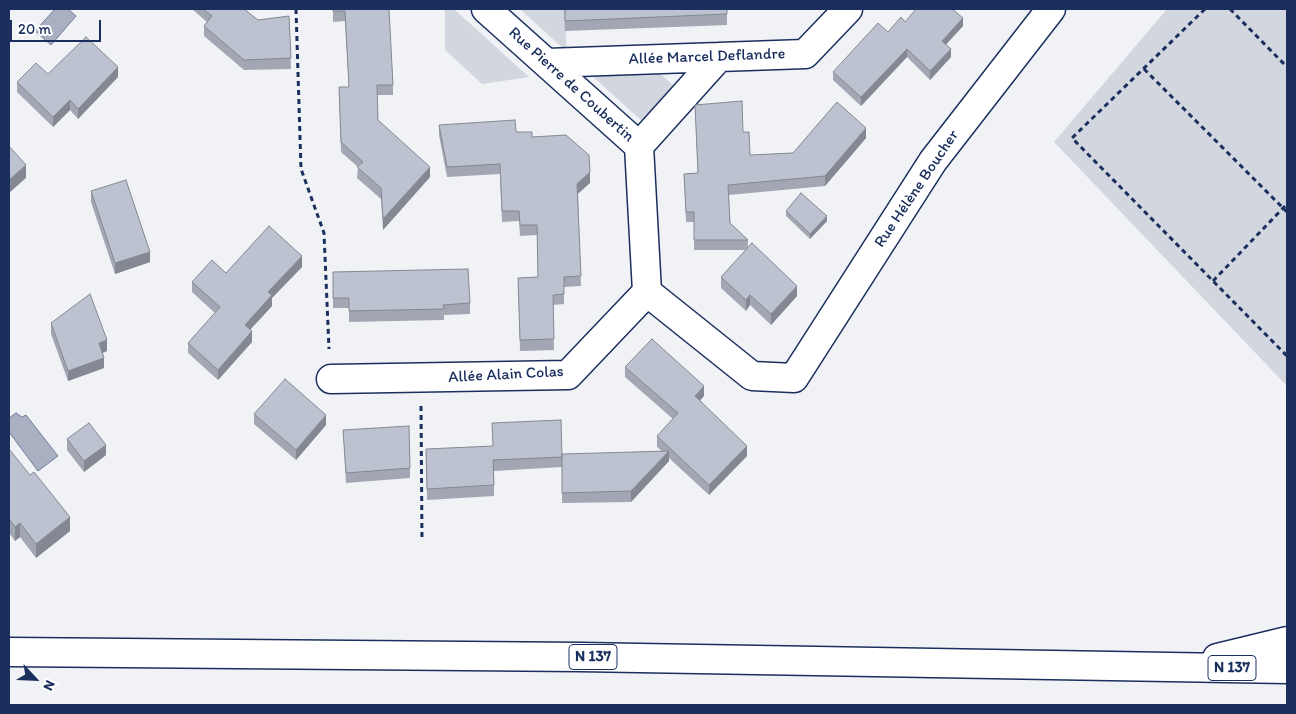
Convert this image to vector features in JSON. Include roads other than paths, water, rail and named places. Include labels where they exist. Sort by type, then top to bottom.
[{"type":"main road","name":"Rue Pierre de Coubertin","points":[[486,9],[640,146],[647,292]]},
{"type":"main road","name":"Allée Marcel Deflandre","points":[[547,62],[805,54],[848,9]]},
{"type":"main road","name":"Rue Hélène Boucher","points":[[647,292],[752,376],[794,378],[933,160],[1050,9]]},
{"type":"main road","points":[[640,146],[719,57]]},
{"type":"main road","name":"Allée Alain Colas","points":[[331,380],[568,375],[647,292]]},
{"type":"main road","points":[[1176,667],[1287,641]]},
{"type":"main road","name":"N 137","points":[[9,652],[600,658],[1287,669]]},
{"type":"water","points":[[55,9],[68,9],[76,16],[51,45],[35,31]]},
{"type":"water","points":[[16,413],[22,417],[26,415],[58,456],[38,471],[9,432],[9,418]]}]
